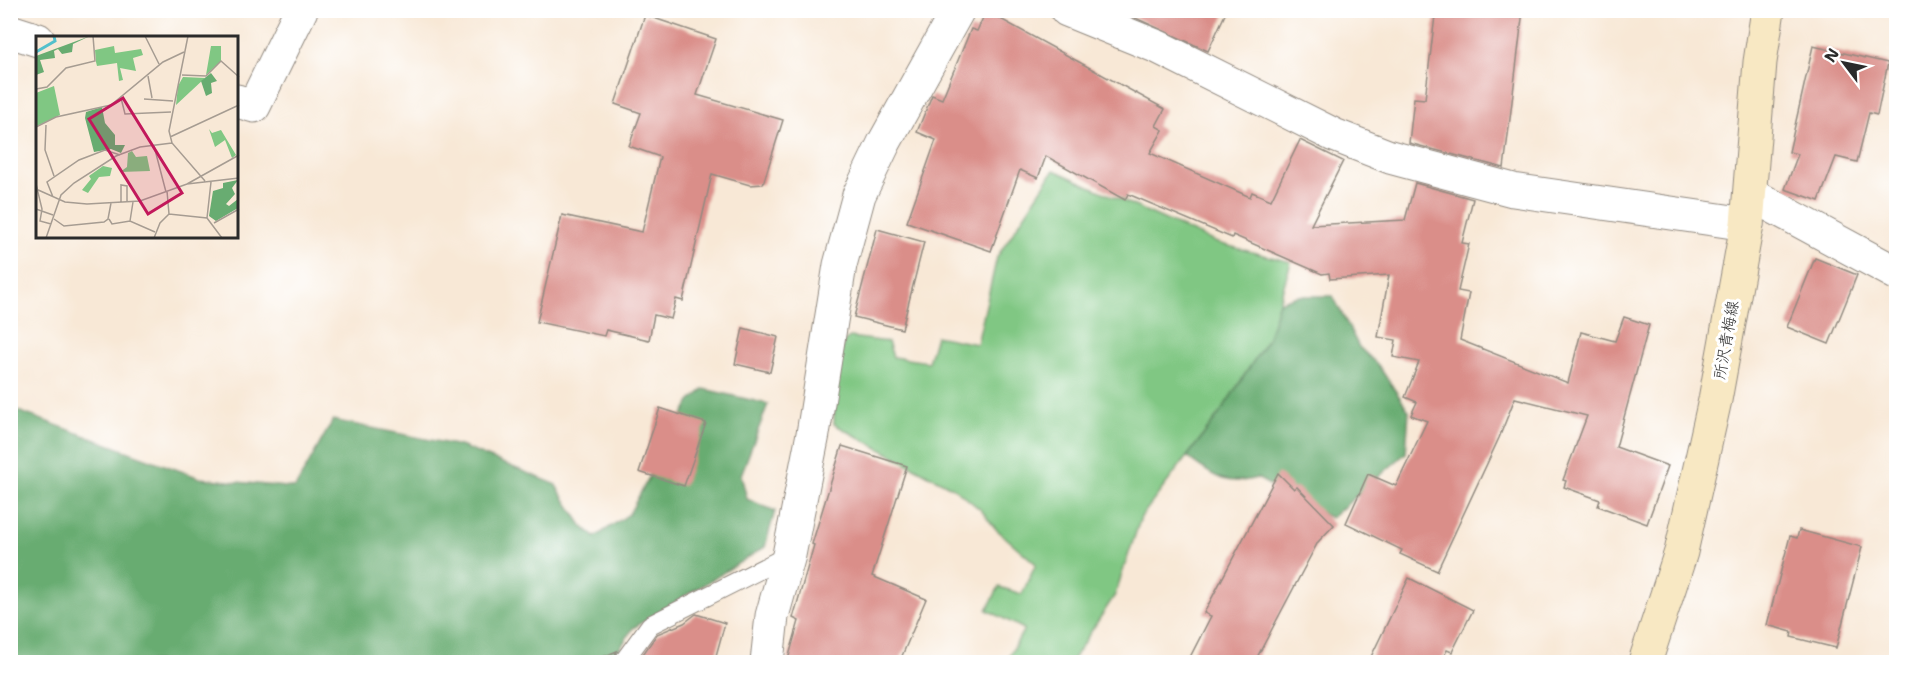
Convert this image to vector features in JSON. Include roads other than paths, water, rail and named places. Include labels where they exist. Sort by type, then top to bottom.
[{"type":"main road","name":"所沢青梅線","points":[[1645,663],[1681,552],[1715,400],[1748,209],[1760,62],[1768,10]]},
{"type":"street","points":[[238,101],[254,106],[302,10]]},
{"type":"street","points":[[767,663],[772,616],[789,555],[813,434],[840,265],[859,195],[884,143],[958,10]]},
{"type":"street","points":[[1066,10],[1158,47],[1334,135],[1390,156],[1513,190],[1748,209],[1896,273]]},
{"type":"street","points":[[10,31],[36,39]]},
{"type":"lane","points":[[623,663],[650,625],[789,555]]}]
